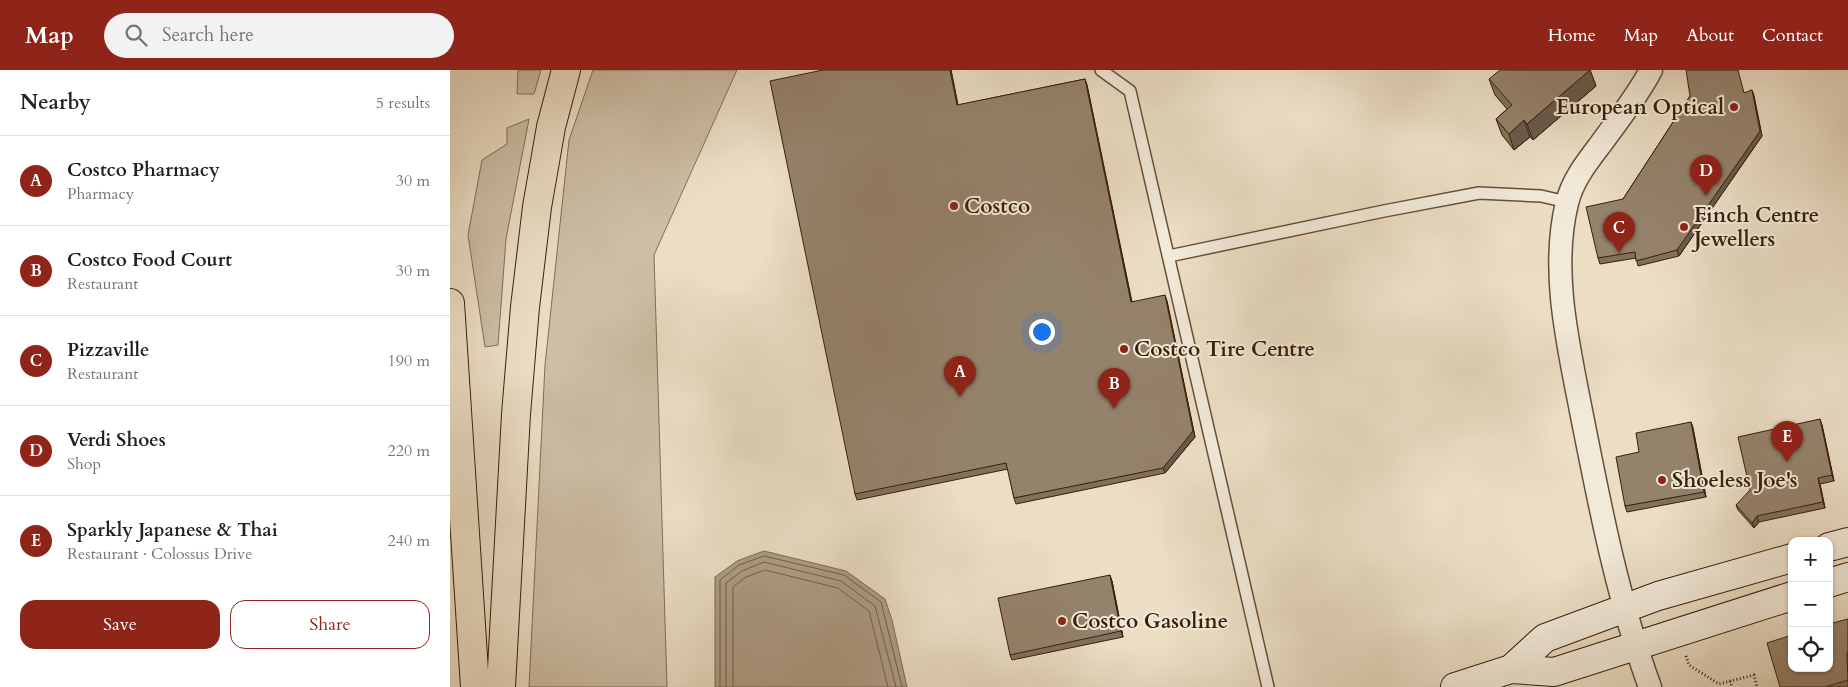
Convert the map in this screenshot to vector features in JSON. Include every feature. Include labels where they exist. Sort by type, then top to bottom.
[{"type":"highway","points":[[501,687],[516,414],[525,306],[538,198],[551,127],[566,70]]},
{"type":"highway","points":[[450,303],[475,687]]},
{"type":"street","points":[[1650,687],[1625,608],[1590,458],[1566,332],[1559,252],[1567,202],[1580,172],[1641,90],[1651,70]]},
{"type":"street","points":[[1833,546],[1848,542]]},
{"type":"street","points":[[1511,669],[1544,638],[1658,596],[1788,559]]},
{"type":"street","points":[[1832,582],[1848,577]]},
{"type":"street","points":[[1455,687],[1511,669],[1554,672],[1788,597]]},
{"type":"lane","points":[[1102,70],[1130,90],[1268,687]]},
{"type":"lane","points":[[1168,256],[1384,211],[1478,194],[1541,196],[1567,202]]},
{"type":"path","points":[[1686,656],[1689,665],[1719,684],[1754,675],[1757,687]]},
{"type":"path","points":[[1730,681],[1732,687]]},
{"type":"shaded area","points":[[518,70],[541,70],[534,94],[517,94]]},
{"type":"shaded area","points":[[593,70],[737,70],[654,255],[667,687],[529,687],[545,365],[569,140]]},
{"type":"shaded area","points":[[529,119],[506,239],[498,345],[485,347],[468,235],[482,160],[507,144],[507,128]]},
{"type":"water","points":[[764,551],[846,571],[885,599],[892,620],[907,687],[715,687],[715,577],[737,561]]},
{"type":"building","name":"Costco","points":[[823,70],[950,70],[957,105],[1085,79],[1131,302],[1165,295],[1193,431],[1163,468],[1014,498],[1006,463],[855,494],[770,81]]},
{"type":"building","points":[[1500,70],[1590,70],[1527,124],[1524,120],[1509,134],[1496,119],[1512,105],[1489,79]]},
{"type":"building","points":[[1686,70],[1738,70],[1744,93],[1752,90],[1760,131],[1677,250],[1636,261],[1635,252],[1598,258],[1586,207],[1623,199],[1690,96]]},
{"type":"building","points":[[1820,419],[1832,475],[1818,478],[1823,502],[1757,516],[1752,523],[1736,505],[1750,490],[1738,437]]},
{"type":"building","name":"Shoeless Joe's","points":[[1691,422],[1704,492],[1625,506],[1616,457],[1639,452],[1636,433]]},
{"type":"building","name":"Costco Gasoline","points":[[1110,575],[1121,631],[1010,655],[998,598]]},
{"type":"building","points":[[1848,619],[1848,680],[1825,687],[1780,687],[1767,643],[1788,636],[1788,672],[1833,672],[1833,623]]},
{"type":"place","name":"European Optical","points":[[1734,107]]},
{"type":"place","name":"Verdi Shoes","points":[[1706,196]]},
{"type":"place","name":"Costco","points":[[954,206]]},
{"type":"place","name":"Finch Centre Jewellers","points":[[1684,227]]},
{"type":"place","name":"Pizzaville","points":[[1619,253]]},
{"type":"place","name":"Costco Tire Centre","points":[[1124,349]]},
{"type":"place","name":"Costco Pharmacy","points":[[960,397]]},
{"type":"place","name":"Costco Food Court","points":[[1114,409]]},
{"type":"place","name":"Sparkly Japanese & Thai","points":[[1787,462]]},
{"type":"place","name":"Shoeless Joe's","points":[[1662,480]]},
{"type":"place","name":"Costco Gasoline","points":[[1062,621]]}]
